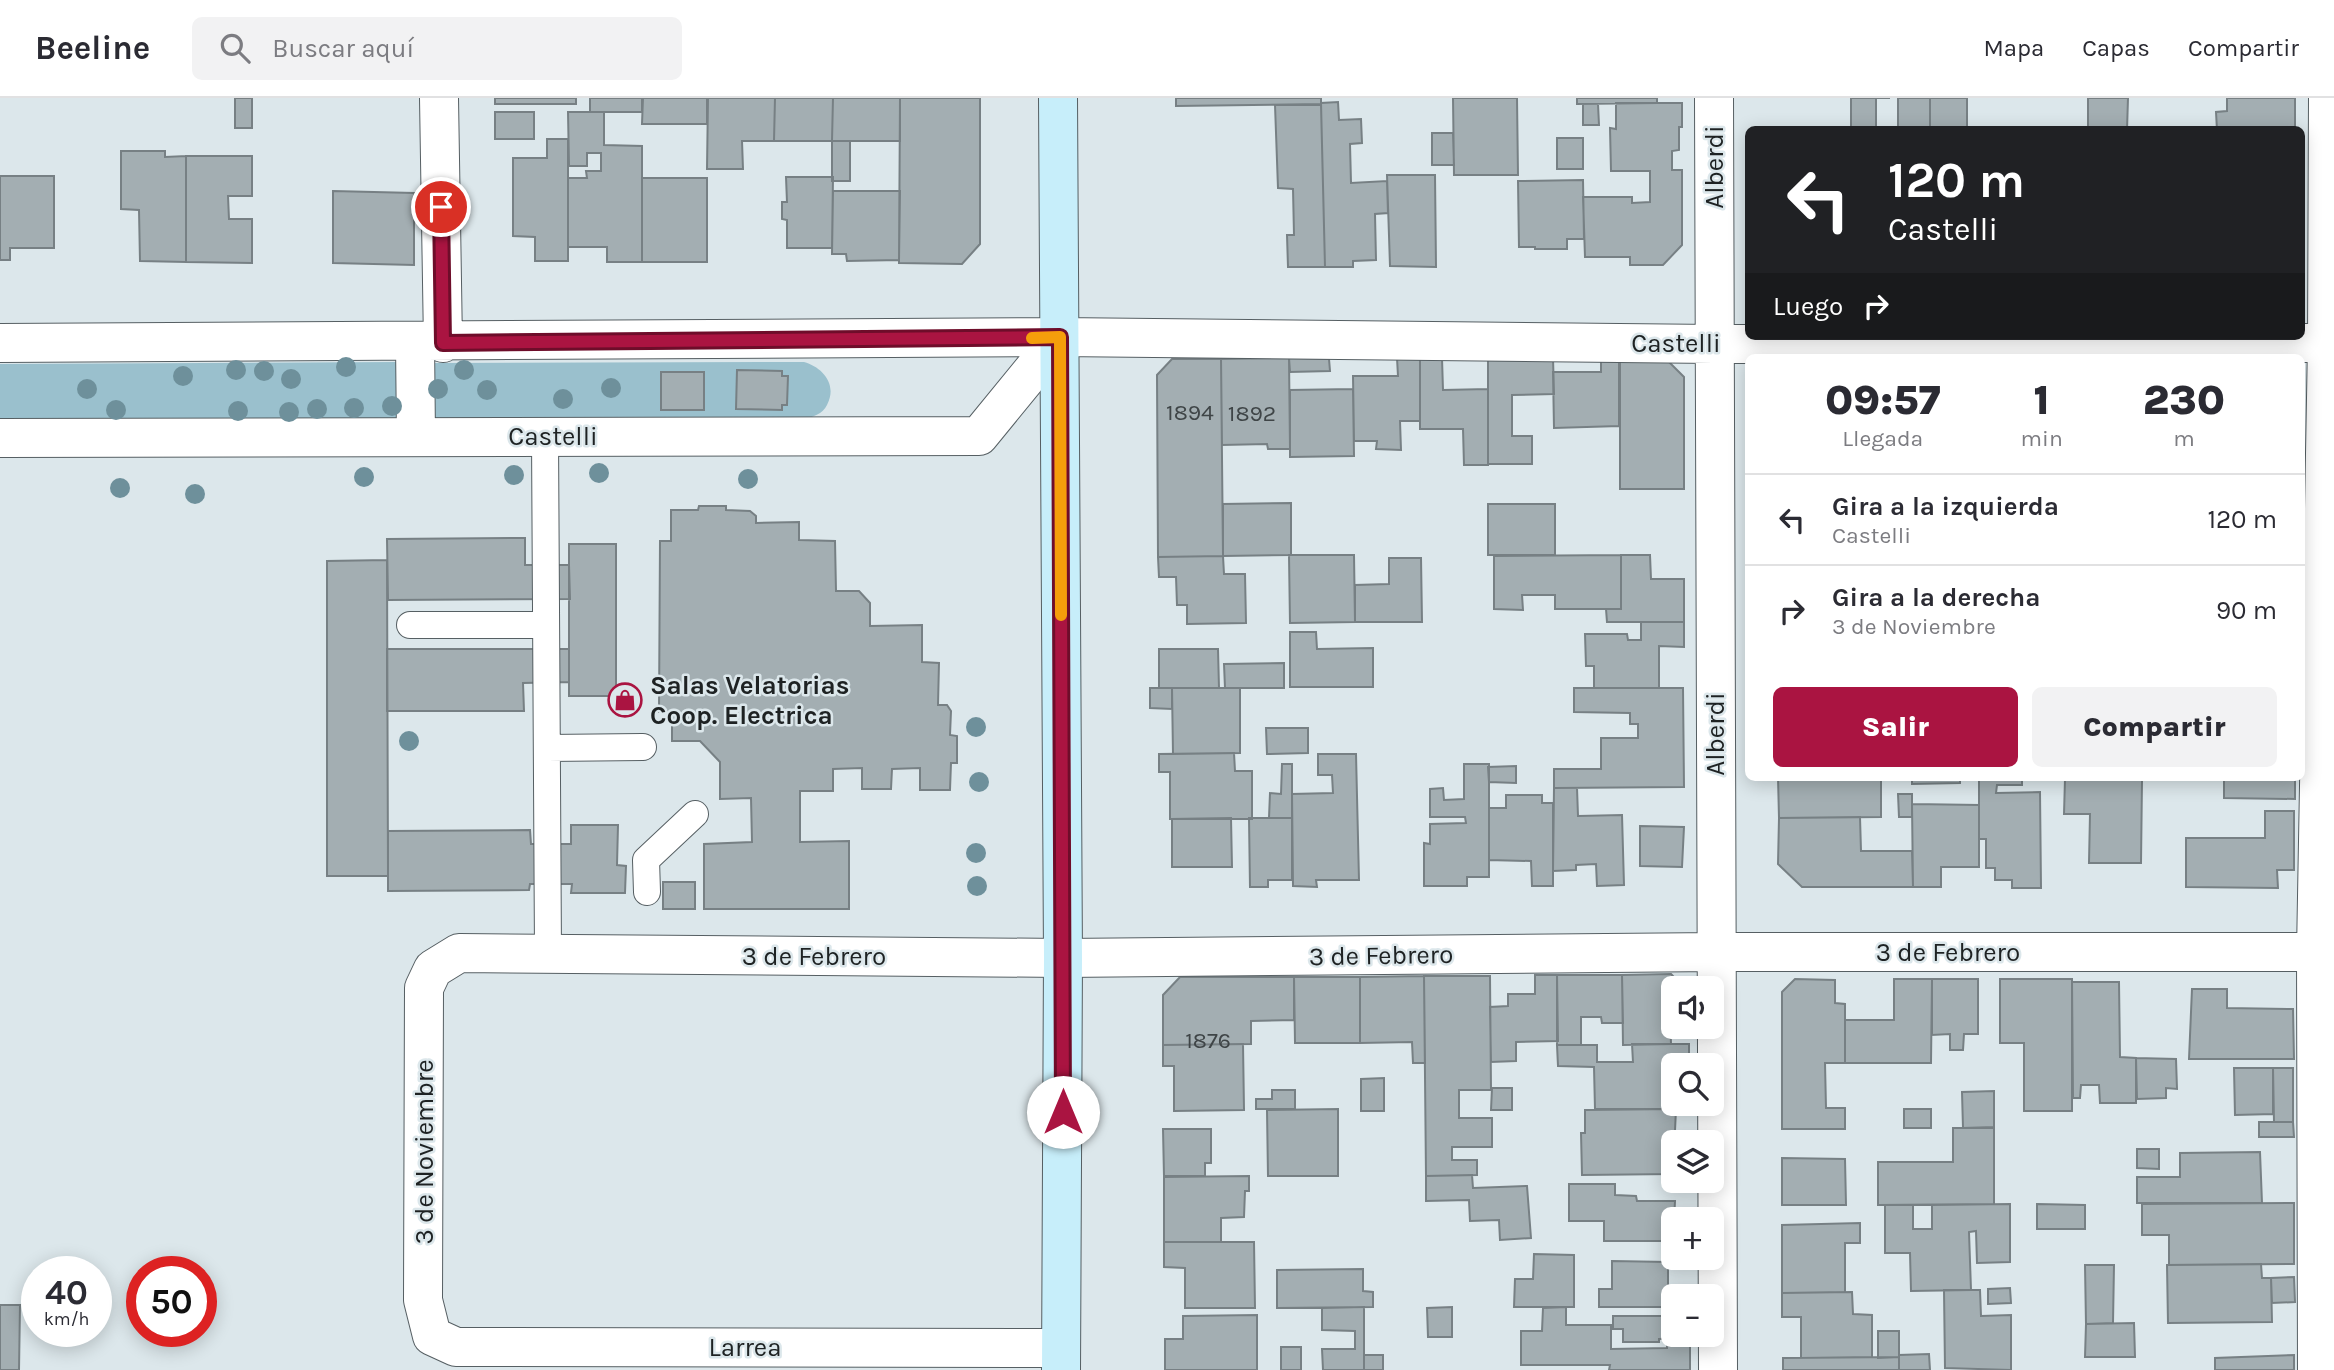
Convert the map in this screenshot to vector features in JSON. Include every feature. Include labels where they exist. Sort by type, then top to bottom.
[{"type":"main road","points":[[1058,98],[1063,958],[1061,1359]]},
{"type":"street","points":[[416,437],[429,343],[439,98]]},
{"type":"street","name":"Alberdi","points":[[1714,98],[1718,1370]]},
{"type":"street","points":[[2317,1370],[2325,952],[2330,343],[2328,98]]},
{"type":"street","name":"Castelli","points":[[0,438],[979,436],[1060,337]]},
{"type":"street","name":"Castelli","points":[[0,343],[429,343],[1060,337],[1714,344],[2330,343]]},
{"type":"street","name":"3 de Febrero","points":[[433,969],[459,953],[1063,958],[1716,952],[2325,952]]},
{"type":"street","name":"3 de Noviembre","points":[[432,1336],[424,1300],[424,988],[433,969]]},
{"type":"street","name":"Larrea","points":[[432,1336],[456,1347],[1061,1359]]},
{"type":"lane","points":[[545,436],[548,953]]},
{"type":"lane","points":[[410,625],[547,625]]},
{"type":"lane","points":[[547,748],[643,747]]},
{"type":"lane","points":[[647,892],[646,860],[695,814]]},
{"type":"shaded area","points":[[399,362],[399,419],[0,421],[0,364]]},
{"type":"shaded area","points":[[804,362],[822,372],[831,390],[823,411],[803,420],[431,419],[431,363]]},
{"type":"building","points":[[235,98],[252,98],[252,128],[235,128]]},
{"type":"building","points":[[495,98],[576,98],[576,104],[495,104]]},
{"type":"building","points":[[590,98],[642,98],[642,112],[590,112]]},
{"type":"building","points":[[643,98],[707,98],[707,124],[642,124]]},
{"type":"building","points":[[708,98],[775,98],[774,141],[742,141],[743,169],[707,169]]},
{"type":"building","points":[[775,98],[833,98],[832,141],[774,141]]},
{"type":"building","points":[[833,98],[900,98],[900,141],[832,141]]},
{"type":"building","points":[[900,98],[980,98],[980,244],[962,264],[899,263]]},
{"type":"building","points":[[1176,98],[1321,98],[1321,104],[1176,106]]},
{"type":"building","points":[[1453,98],[1517,98],[1518,175],[1454,175]]},
{"type":"building","points":[[1577,98],[1657,98],[1657,103],[1577,104]]},
{"type":"building","points":[[1851,98],[1876,98],[1876,126],[1851,126]]},
{"type":"building","points":[[1898,98],[1930,98],[1930,126],[1898,126]]},
{"type":"building","points":[[1930,98],[1967,98],[1967,126],[1930,126]]},
{"type":"building","points":[[2088,98],[2128,98],[2127,126],[2088,126]]},
{"type":"building","points":[[2227,98],[2295,98],[2295,126],[2217,126],[2216,112],[2227,111]]},
{"type":"building","points":[[1338,102],[1339,120],[1361,119],[1362,143],[1350,144],[1351,183],[1387,181],[1388,213],[1375,214],[1376,260],[1353,261],[1353,267],[1325,267],[1321,103]]},
{"type":"building","points":[[1616,103],[1682,103],[1679,150],[1672,151],[1672,170],[1682,170],[1682,245],[1663,265],[1630,265],[1630,257],[1585,257],[1583,197],[1632,197],[1632,203],[1650,202],[1650,171],[1611,171],[1610,128],[1616,129]]},
{"type":"building","points":[[1583,104],[1598,104],[1599,125],[1583,125]]},
{"type":"building","points":[[1275,105],[1321,105],[1325,267],[1288,267],[1287,235],[1294,235],[1293,189],[1278,188]]},
{"type":"building","points":[[495,112],[534,112],[534,139],[495,139]]},
{"type":"building","points":[[568,112],[604,112],[604,145],[642,146],[642,262],[607,262],[607,247],[568,247],[568,178],[587,178],[586,171],[601,171],[601,153],[587,153],[587,166],[569,166]]},
{"type":"building","points":[[1432,133],[1453,133],[1454,165],[1432,165]]},
{"type":"building","points":[[1557,138],[1583,138],[1583,169],[1557,169]]},
{"type":"building","points":[[547,139],[568,139],[568,261],[535,261],[535,237],[513,236],[513,158],[547,158]]},
{"type":"building","points":[[832,141],[850,141],[850,181],[832,181]]},
{"type":"building","points":[[121,151],[165,151],[165,157],[186,156],[186,262],[140,261],[139,210],[121,209]]},
{"type":"building","points":[[186,156],[252,156],[252,196],[228,196],[229,219],[252,219],[252,263],[186,262]]},
{"type":"building","points":[[1387,175],[1435,175],[1436,267],[1390,266]]},
{"type":"building","points":[[0,176],[54,176],[54,248],[10,248],[10,260],[0,260]]},
{"type":"building","points":[[786,177],[833,177],[832,248],[787,248],[787,220],[782,219],[782,202],[787,202]]},
{"type":"building","points":[[642,178],[707,178],[707,262],[642,262]]},
{"type":"building","points":[[1583,180],[1584,239],[1567,239],[1567,249],[1519,247],[1518,181]]},
{"type":"building","points":[[333,191],[414,193],[414,265],[333,263]]},
{"type":"building","points":[[833,191],[900,191],[899,260],[847,261],[846,254],[832,254]]},
{"type":"building","points":[[1601,357],[1619,357],[1619,426],[1554,428],[1553,372],[1601,372]]},
{"type":"building","points":[[1620,357],[1664,357],[1684,377],[1684,489],[1620,489]]},
{"type":"building","points":[[1289,358],[1290,449],[1268,449],[1267,444],[1222,445],[1221,359]]},
{"type":"building","points":[[1289,358],[1329,359],[1330,371],[1290,372]]},
{"type":"building","points":[[1397,358],[1420,358],[1420,421],[1400,421],[1401,450],[1376,449],[1377,441],[1354,441],[1353,376],[1398,376]]},
{"type":"building","points":[[1420,358],[1442,358],[1443,390],[1488,389],[1488,465],[1464,465],[1463,429],[1420,429]]},
{"type":"building","points":[[1488,358],[1553,358],[1554,394],[1512,395],[1512,436],[1532,436],[1532,464],[1488,464]]},
{"type":"building","points":[[1172,359],[1221,359],[1223,556],[1158,557],[1157,375]]},
{"type":"building","points":[[737,370],[782,371],[782,376],[788,376],[787,405],[782,405],[782,410],[736,409]]},
{"type":"building","points":[[661,372],[704,372],[704,410],[661,410]]},
{"type":"building","points":[[1353,389],[1354,456],[1290,457],[1290,390]]},
{"type":"building","points":[[1291,503],[1291,555],[1223,556],[1223,504]]},
{"type":"building","points":[[1488,504],[1555,504],[1555,555],[1488,555]]},
{"type":"building","points":[[699,506],[726,506],[726,510],[750,511],[756,516],[756,523],[799,522],[799,540],[835,541],[836,591],[859,591],[870,603],[870,626],[922,625],[922,662],[939,663],[938,705],[947,705],[951,711],[950,735],[957,736],[957,763],[951,763],[950,790],[920,790],[920,768],[892,769],[891,789],[862,789],[862,768],[833,769],[833,791],[800,791],[800,842],[849,841],[849,909],[704,909],[704,844],[752,842],[751,798],[720,799],[720,762],[700,741],[672,741],[672,711],[659,712],[660,541],[671,541],[671,510],[698,510]]},
{"type":"building","points":[[525,538],[525,565],[569,565],[570,599],[388,600],[387,539]]},
{"type":"building","points":[[569,544],[616,544],[616,696],[569,696]]},
{"type":"building","points":[[1289,555],[1354,555],[1355,622],[1290,623]]},
{"type":"building","points":[[1621,555],[1621,609],[1555,609],[1555,595],[1522,595],[1523,610],[1494,609],[1494,556]]},
{"type":"building","points":[[1621,555],[1650,555],[1651,579],[1684,579],[1684,622],[1607,622],[1606,609],[1621,609]]},
{"type":"building","points":[[1223,556],[1224,574],[1245,574],[1246,623],[1187,624],[1187,605],[1177,605],[1176,577],[1159,577],[1158,557]]},
{"type":"building","points":[[1389,558],[1421,558],[1422,622],[1355,622],[1355,585],[1389,584]]},
{"type":"building","points":[[387,560],[388,876],[327,876],[327,561]]},
{"type":"building","points":[[1641,622],[1684,622],[1684,647],[1659,646],[1659,688],[1594,688],[1594,666],[1586,666],[1585,634],[1627,634],[1628,640],[1641,640]]},
{"type":"building","points":[[1290,632],[1316,632],[1317,649],[1373,648],[1373,687],[1290,687]]},
{"type":"building","points":[[387,649],[569,649],[569,682],[523,683],[524,711],[387,711]]},
{"type":"building","points":[[1159,649],[1218,649],[1219,688],[1159,688]]},
{"type":"building","points":[[1284,663],[1284,688],[1225,688],[1224,664]]},
{"type":"building","points":[[1150,688],[1172,688],[1172,709],[1150,708]]},
{"type":"building","points":[[1172,688],[1240,688],[1240,753],[1173,754]]},
{"type":"building","points":[[1574,688],[1683,688],[1684,787],[1554,788],[1554,769],[1601,769],[1601,738],[1638,738],[1638,724],[1630,724],[1630,713],[1574,712]]},
{"type":"building","points":[[1266,728],[1308,728],[1308,753],[1267,754]]},
{"type":"building","points":[[1234,753],[1235,771],[1252,771],[1252,819],[1170,819],[1170,772],[1159,772],[1159,754]]},
{"type":"building","points":[[1318,754],[1356,754],[1359,880],[1316,880],[1317,887],[1293,886],[1292,794],[1333,793],[1332,775],[1318,775]]},
{"type":"building","points":[[1282,764],[1292,764],[1292,818],[1269,818],[1270,793],[1281,794]]},
{"type":"building","points":[[1464,764],[1489,764],[1489,877],[1467,877],[1467,886],[1424,886],[1424,843],[1430,844],[1430,824],[1466,823],[1465,817],[1430,817],[1430,789],[1443,788],[1444,800],[1464,799]]},
{"type":"building","points":[[1516,766],[1516,783],[1489,782],[1488,767]]},
{"type":"building","points":[[1778,781],[1881,781],[1881,817],[1779,818]]},
{"type":"building","points":[[1912,781],[1960,781],[1960,783],[1912,784]]},
{"type":"building","points":[[1979,781],[2022,781],[2022,785],[1997,785],[1996,793],[2040,792],[2041,888],[2012,888],[2012,880],[1995,880],[1995,868],[1986,868],[1986,839],[1979,839]]},
{"type":"building","points":[[2065,781],[2142,781],[2141,863],[2089,863],[2090,814],[2064,814]]},
{"type":"building","points":[[2224,781],[2295,781],[2295,799],[2224,798]]},
{"type":"building","points":[[1554,788],[1577,788],[1578,816],[1622,815],[1624,885],[1597,886],[1596,864],[1576,865],[1576,870],[1553,871]]},
{"type":"building","points":[[1898,794],[1912,794],[1912,817],[1899,817]]},
{"type":"building","points":[[1506,795],[1542,795],[1542,803],[1553,803],[1553,886],[1532,886],[1531,861],[1489,860],[1489,808],[1506,808]]},
{"type":"building","points":[[1912,804],[1979,805],[1979,867],[1941,867],[1941,887],[1913,887]]},
{"type":"building","points":[[2265,811],[2294,811],[2294,870],[2277,870],[2278,888],[2186,887],[2186,838],[2265,838]]},
{"type":"building","points":[[1860,817],[1861,851],[1912,851],[1913,887],[1802,887],[1778,864],[1779,818]]},
{"type":"building","points":[[1231,818],[1232,867],[1172,867],[1172,819]]},
{"type":"building","points":[[1249,818],[1292,818],[1292,880],[1268,880],[1268,887],[1250,887]]},
{"type":"building","points":[[571,825],[618,825],[617,865],[626,866],[625,893],[571,893],[572,884],[530,884],[529,890],[388,891],[388,831],[530,830],[531,844],[571,844]]},
{"type":"building","points":[[1640,826],[1684,827],[1682,867],[1640,866]]},
{"type":"building","points":[[663,882],[695,882],[695,909],[663,909]]},
{"type":"building","points":[[1535,975],[1557,975],[1558,1041],[1516,1042],[1516,1061],[1491,1062],[1490,1007],[1508,1006],[1508,994],[1535,994]]},
{"type":"building","points":[[1557,975],[1622,975],[1623,1023],[1602,1023],[1601,1017],[1581,1017],[1581,1045],[1557,1045]]},
{"type":"building","points":[[1622,975],[1673,976],[1661,976],[1661,1039],[1671,1039],[1671,1044],[1623,1045]]},
{"type":"building","points":[[1424,976],[1490,976],[1491,1090],[1459,1090],[1459,1118],[1492,1118],[1492,1147],[1452,1147],[1452,1160],[1477,1160],[1477,1175],[1426,1176]]},
{"type":"building","points":[[1424,976],[1425,1063],[1413,1063],[1412,1042],[1360,1043],[1360,977]]},
{"type":"building","points":[[1180,977],[1294,977],[1294,1020],[1251,1021],[1251,1044],[1163,1045],[1163,995]]},
{"type":"building","points":[[1294,977],[1360,977],[1360,1043],[1295,1043]]},
{"type":"building","points":[[1795,979],[1835,980],[1835,1003],[1845,1004],[1845,1063],[1825,1063],[1826,1108],[1845,1108],[1845,1129],[1782,1129],[1782,992]]},
{"type":"building","points":[[1894,979],[1932,979],[1931,1063],[1845,1063],[1845,1020],[1894,1020]]},
{"type":"building","points":[[1932,979],[1978,979],[1978,1034],[1964,1034],[1963,1050],[1950,1050],[1950,1034],[1932,1035]]},
{"type":"building","points":[[2000,979],[2072,979],[2072,1111],[2024,1111],[2024,1043],[2000,1043]]},
{"type":"building","points":[[2072,982],[2119,982],[2120,1057],[2136,1058],[2136,1103],[2100,1103],[2099,1085],[2081,1085],[2080,1098],[2073,1098]]},
{"type":"building","points":[[2192,989],[2227,989],[2227,1008],[2293,1009],[2294,1059],[2189,1059]]},
{"type":"building","points":[[1243,1044],[1244,1110],[1174,1111],[1174,1066],[1163,1066],[1163,1045]]},
{"type":"building","points":[[1632,1044],[1689,1044],[1689,1053],[1661,1053],[1661,1109],[1595,1109],[1594,1067],[1558,1066],[1557,1045],[1597,1045],[1597,1062],[1633,1062]]},
{"type":"building","points":[[2136,1058],[2176,1059],[2177,1089],[2166,1088],[2166,1098],[2137,1099]]},
{"type":"building","points":[[2234,1068],[2273,1068],[2273,1114],[2235,1115]]},
{"type":"building","points":[[2273,1068],[2293,1068],[2293,1122],[2274,1122]]},
{"type":"building","points":[[1384,1078],[1384,1111],[1361,1111],[1361,1079]]},
{"type":"building","points":[[1492,1088],[1512,1088],[1512,1110],[1491,1110]]},
{"type":"building","points":[[1272,1090],[1295,1090],[1295,1109],[1256,1109],[1256,1099],[1272,1099]]},
{"type":"building","points":[[1994,1091],[1994,1127],[1963,1128],[1962,1092]]},
{"type":"building","points":[[1338,1109],[1338,1176],[1268,1176],[1267,1110]]},
{"type":"building","points":[[1661,1109],[1661,1116],[1676,1116],[1675,1130],[1661,1130],[1661,1174],[1582,1175],[1581,1133],[1585,1133],[1585,1110]]},
{"type":"building","points":[[1904,1109],[1931,1109],[1931,1128],[1904,1128]]},
{"type":"building","points":[[2259,1122],[2293,1122],[2294,1137],[2259,1137]]},
{"type":"building","points":[[1953,1128],[1994,1128],[1994,1204],[1878,1205],[1878,1162],[1953,1162]]},
{"type":"building","points":[[1163,1129],[1211,1129],[1211,1163],[1205,1163],[1205,1176],[1164,1176]]},
{"type":"building","points":[[2137,1149],[2159,1149],[2159,1169],[2137,1168]]},
{"type":"building","points":[[2260,1152],[2262,1203],[2137,1203],[2137,1177],[2180,1177],[2180,1153]]},
{"type":"building","points":[[1782,1158],[1845,1159],[1846,1205],[1782,1205]]},
{"type":"building","points":[[1472,1175],[1473,1188],[1527,1186],[1531,1238],[1500,1240],[1499,1220],[1470,1221],[1469,1200],[1426,1201],[1426,1176]]},
{"type":"building","points":[[1249,1176],[1249,1191],[1245,1191],[1244,1217],[1221,1218],[1221,1242],[1164,1242],[1164,1177]]},
{"type":"building","points":[[1569,1184],[1615,1184],[1615,1195],[1636,1196],[1637,1201],[1675,1201],[1675,1207],[1661,1207],[1661,1241],[1604,1241],[1604,1221],[1569,1221]]},
{"type":"building","points":[[2294,1203],[2294,1264],[2169,1265],[2169,1235],[2142,1235],[2142,1204]]},
{"type":"building","points":[[2010,1204],[2010,1262],[1977,1263],[1976,1231],[1969,1232],[1971,1290],[1911,1291],[1910,1253],[1885,1253],[1885,1205],[1913,1205],[1913,1229],[1932,1229],[1932,1205]]},
{"type":"building","points":[[2037,1204],[2085,1205],[2085,1229],[2037,1229]]},
{"type":"building","points":[[1860,1223],[1860,1243],[1845,1243],[1845,1292],[1782,1293],[1782,1225]]},
{"type":"building","points":[[1164,1242],[1254,1242],[1255,1308],[1185,1308],[1185,1268],[1164,1267]]},
{"type":"building","points":[[1534,1254],[1574,1255],[1574,1307],[1514,1307],[1515,1279],[1533,1279]]},
{"type":"building","points":[[1612,1261],[1661,1262],[1661,1270],[1668,1270],[1668,1284],[1661,1284],[1661,1307],[1599,1307],[1599,1289],[1612,1289]]},
{"type":"building","points":[[2261,1264],[2262,1278],[2271,1278],[2272,1322],[2168,1323],[2167,1265]]},
{"type":"building","points":[[2085,1265],[2114,1265],[2113,1323],[2086,1324]]},
{"type":"building","points":[[1363,1269],[1363,1291],[1373,1292],[1373,1307],[1277,1308],[1277,1270]]},
{"type":"building","points":[[2294,1277],[2295,1302],[2272,1303],[2271,1278]]},
{"type":"building","points":[[2010,1288],[2011,1303],[1988,1304],[1988,1289]]},
{"type":"building","points":[[1944,1290],[1980,1290],[1981,1316],[2011,1315],[2011,1370],[1945,1368]]},
{"type":"building","points":[[1852,1292],[1853,1314],[1872,1315],[1872,1357],[1801,1358],[1801,1317],[1782,1317],[1782,1293]]},
{"type":"building","points":[[0,1305],[20,1305],[19,1370],[0,1370]]},
{"type":"building","points":[[1364,1307],[1364,1370],[1323,1370],[1322,1349],[1355,1349],[1355,1331],[1322,1330],[1322,1308]]},
{"type":"building","points":[[1452,1307],[1452,1337],[1428,1337],[1427,1308]]},
{"type":"building","points":[[1566,1307],[1566,1325],[1611,1325],[1611,1349],[1690,1347],[1690,1370],[1609,1370],[1610,1365],[1521,1365],[1521,1331],[1542,1331],[1543,1308]]},
{"type":"building","points":[[1257,1315],[1257,1370],[1165,1370],[1165,1339],[1183,1339],[1183,1316]]},
{"type":"building","points":[[1613,1316],[1661,1316],[1659,1342],[1623,1342],[1623,1329],[1613,1329]]},
{"type":"building","points":[[2134,1323],[2135,1357],[2085,1357],[2086,1324]]},
{"type":"building","points":[[1878,1331],[1899,1331],[1899,1357],[1878,1358]]},
{"type":"building","points":[[1281,1347],[1301,1347],[1301,1370],[1281,1370]]},
{"type":"building","points":[[1929,1354],[1930,1370],[1899,1370],[1899,1355]]},
{"type":"building","points":[[1364,1355],[1383,1355],[1383,1370],[1364,1370]]},
{"type":"building","points":[[2294,1355],[2294,1370],[2215,1370],[2215,1358]]},
{"type":"building","points":[[1899,1357],[1899,1370],[1783,1370],[1783,1358]]},
{"type":"slow traffic","points":[[1032,338],[1060,337],[1061,615]]},
{"type":"place","name":"Salas Velatorias Coop. Electrica","points":[[625,700]]},
{"type":"route","points":[[441,207],[443,343],[1060,337],[1063,1112]]}]
